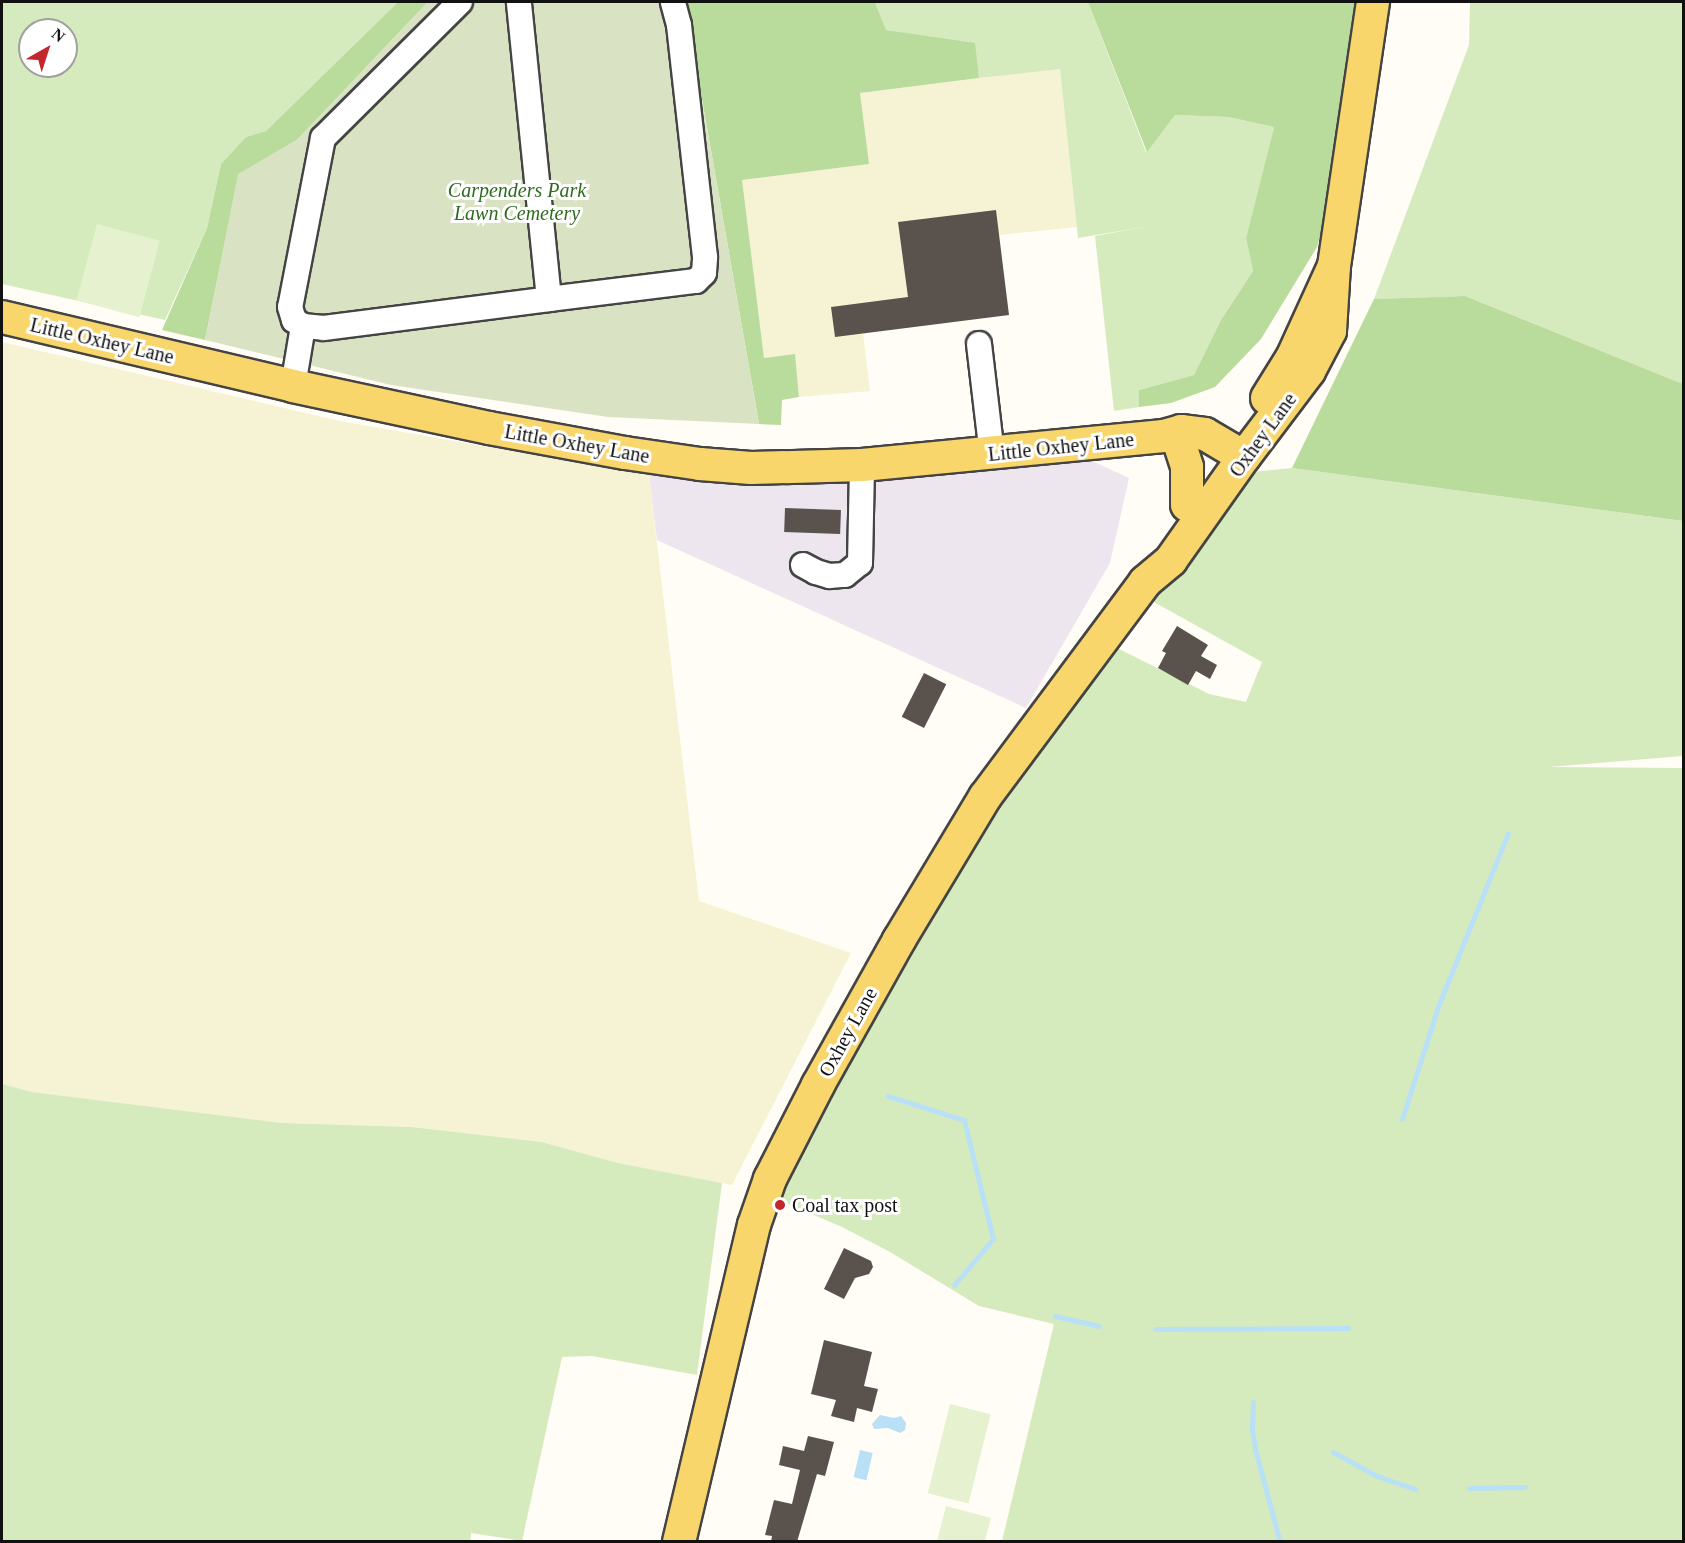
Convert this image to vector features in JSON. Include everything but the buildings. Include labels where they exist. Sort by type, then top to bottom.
[{"type":"main road","name":"Oxhey Lane","points":[[679,1542],[754,1225],[770,1179],[818,1085],[894,950],[985,797],[1145,582],[1171,560],[1233,460],[1293,356],[1334,266],[1373,2]]},
{"type":"main road","name":"Little Oxhey Lane","points":[[2,317],[293,386],[489,428],[647,456],[751,468],[862,465],[1172,440],[1233,460]]},
{"type":"main road","points":[[1172,440],[1187,467],[1187,506]]},
{"type":"main road","name":"Oxhey Lane","points":[[1145,582],[1155,547],[1187,506],[1233,460]]},
{"type":"lane","points":[[460,2],[323,138],[290,307],[294,320],[303,326],[324,328],[696,281],[704,273],[705,257],[684,71],[673,2]]},
{"type":"lane","points":[[519,2],[549,298]]},
{"type":"lane","points":[[293,386],[303,326]]},
{"type":"lane","points":[[979,344],[992,454]]},
{"type":"lane","points":[[803,565],[830,576],[845,575],[860,563],[862,465]]},
{"type":"shaded area","points":[[1060,68],[1077,227],[999,235],[1009,315],[863,333],[870,391],[799,397],[795,355],[764,358],[741,180],[868,164],[860,93]]},
{"type":"shaded area","points":[[2,342],[340,421],[649,475],[699,901],[851,953],[732,1185],[618,1163],[542,1142],[412,1127],[283,1123],[32,1092],[2,1084]]},
{"type":"shaded area","points":[[1092,461],[1129,478],[1110,563],[1026,708],[657,540],[649,475],[676,471],[862,474]]},
{"type":"green space","points":[[2,2],[398,2],[266,131],[246,137],[221,164],[207,228],[165,320],[2,284]]},
{"type":"green space","points":[[398,2],[428,2],[297,140],[239,174],[205,340],[162,330],[207,228],[221,164],[246,137],[266,131]]},
{"type":"green space","name":"Carpenders Park Lawn Cemetery","points":[[428,2],[685,2],[759,424],[608,417],[391,385],[205,340],[238,174],[297,140]]},
{"type":"green space","points":[[685,2],[875,2],[886,30],[975,43],[979,78],[860,93],[869,164],[742,180],[764,358],[795,354],[799,397],[782,400],[781,425],[759,424]]},
{"type":"green space","points":[[875,2],[1088,2],[1146,152],[1175,115],[1228,117],[1274,127],[1246,238],[1253,271],[1221,320],[1194,375],[1139,390],[1139,407],[1114,411],[1095,236],[1150,226],[1078,238],[1060,69],[979,78],[974,44],[886,30]]},
{"type":"green space","points":[[1088,2],[1363,2],[1335,185],[1317,247],[1261,339],[1215,387],[1171,403],[1139,407],[1139,390],[1194,375],[1221,320],[1253,271],[1246,238],[1274,127],[1228,117],[1175,115],[1147,152]]},
{"type":"green space","points":[[1470,2],[1683,2],[1683,384],[1465,296],[1374,299],[1469,45]]},
{"type":"green space","points":[[97,224],[160,241],[139,317],[77,300]]},
{"type":"green space","points":[[1465,296],[1683,384],[1683,521],[1292,468],[1374,299]]},
{"type":"green space","points":[[1292,468],[1683,521],[1683,756],[1549,767],[1683,768],[1683,1541],[1002,1541],[1054,1324],[979,1306],[890,1252],[842,1227],[769,1196],[964,842],[1117,648],[1209,694],[1246,702],[1262,662],[1152,601],[1253,472]]},
{"type":"green space","points":[[2,1084],[32,1092],[283,1123],[412,1127],[542,1142],[618,1163],[722,1183],[697,1375],[592,1356],[562,1357],[522,1541],[471,1533],[470,1542],[2,1541]]},
{"type":"green space","points":[[950,1404],[991,1414],[968,1503],[928,1493]]},
{"type":"green space","points":[[946,1506],[991,1518],[985,1541],[937,1541]]},
{"type":"water","points":[[880,1415],[894,1418],[901,1416],[906,1423],[905,1430],[900,1433],[888,1428],[874,1429],[872,1424]]},
{"type":"water","points":[[860,1450],[873,1453],[866,1480],[854,1477]]},
{"type":"waterway","points":[[1402,1119],[1439,1004],[1508,833]]},
{"type":"waterway","points":[[888,1096],[964,1120],[993,1239],[954,1285]]},
{"type":"waterway","points":[[1055,1316],[1099,1326]]},
{"type":"waterway","points":[[1155,1329],[1348,1328]]},
{"type":"waterway","points":[[1253,1402],[1252,1429],[1255,1449],[1280,1542]]},
{"type":"waterway","points":[[1333,1452],[1377,1476],[1415,1489]]},
{"type":"waterway","points":[[1469,1488],[1525,1487]]},
{"type":"place","name":"Coal tax post","points":[[780,1205]]}]
